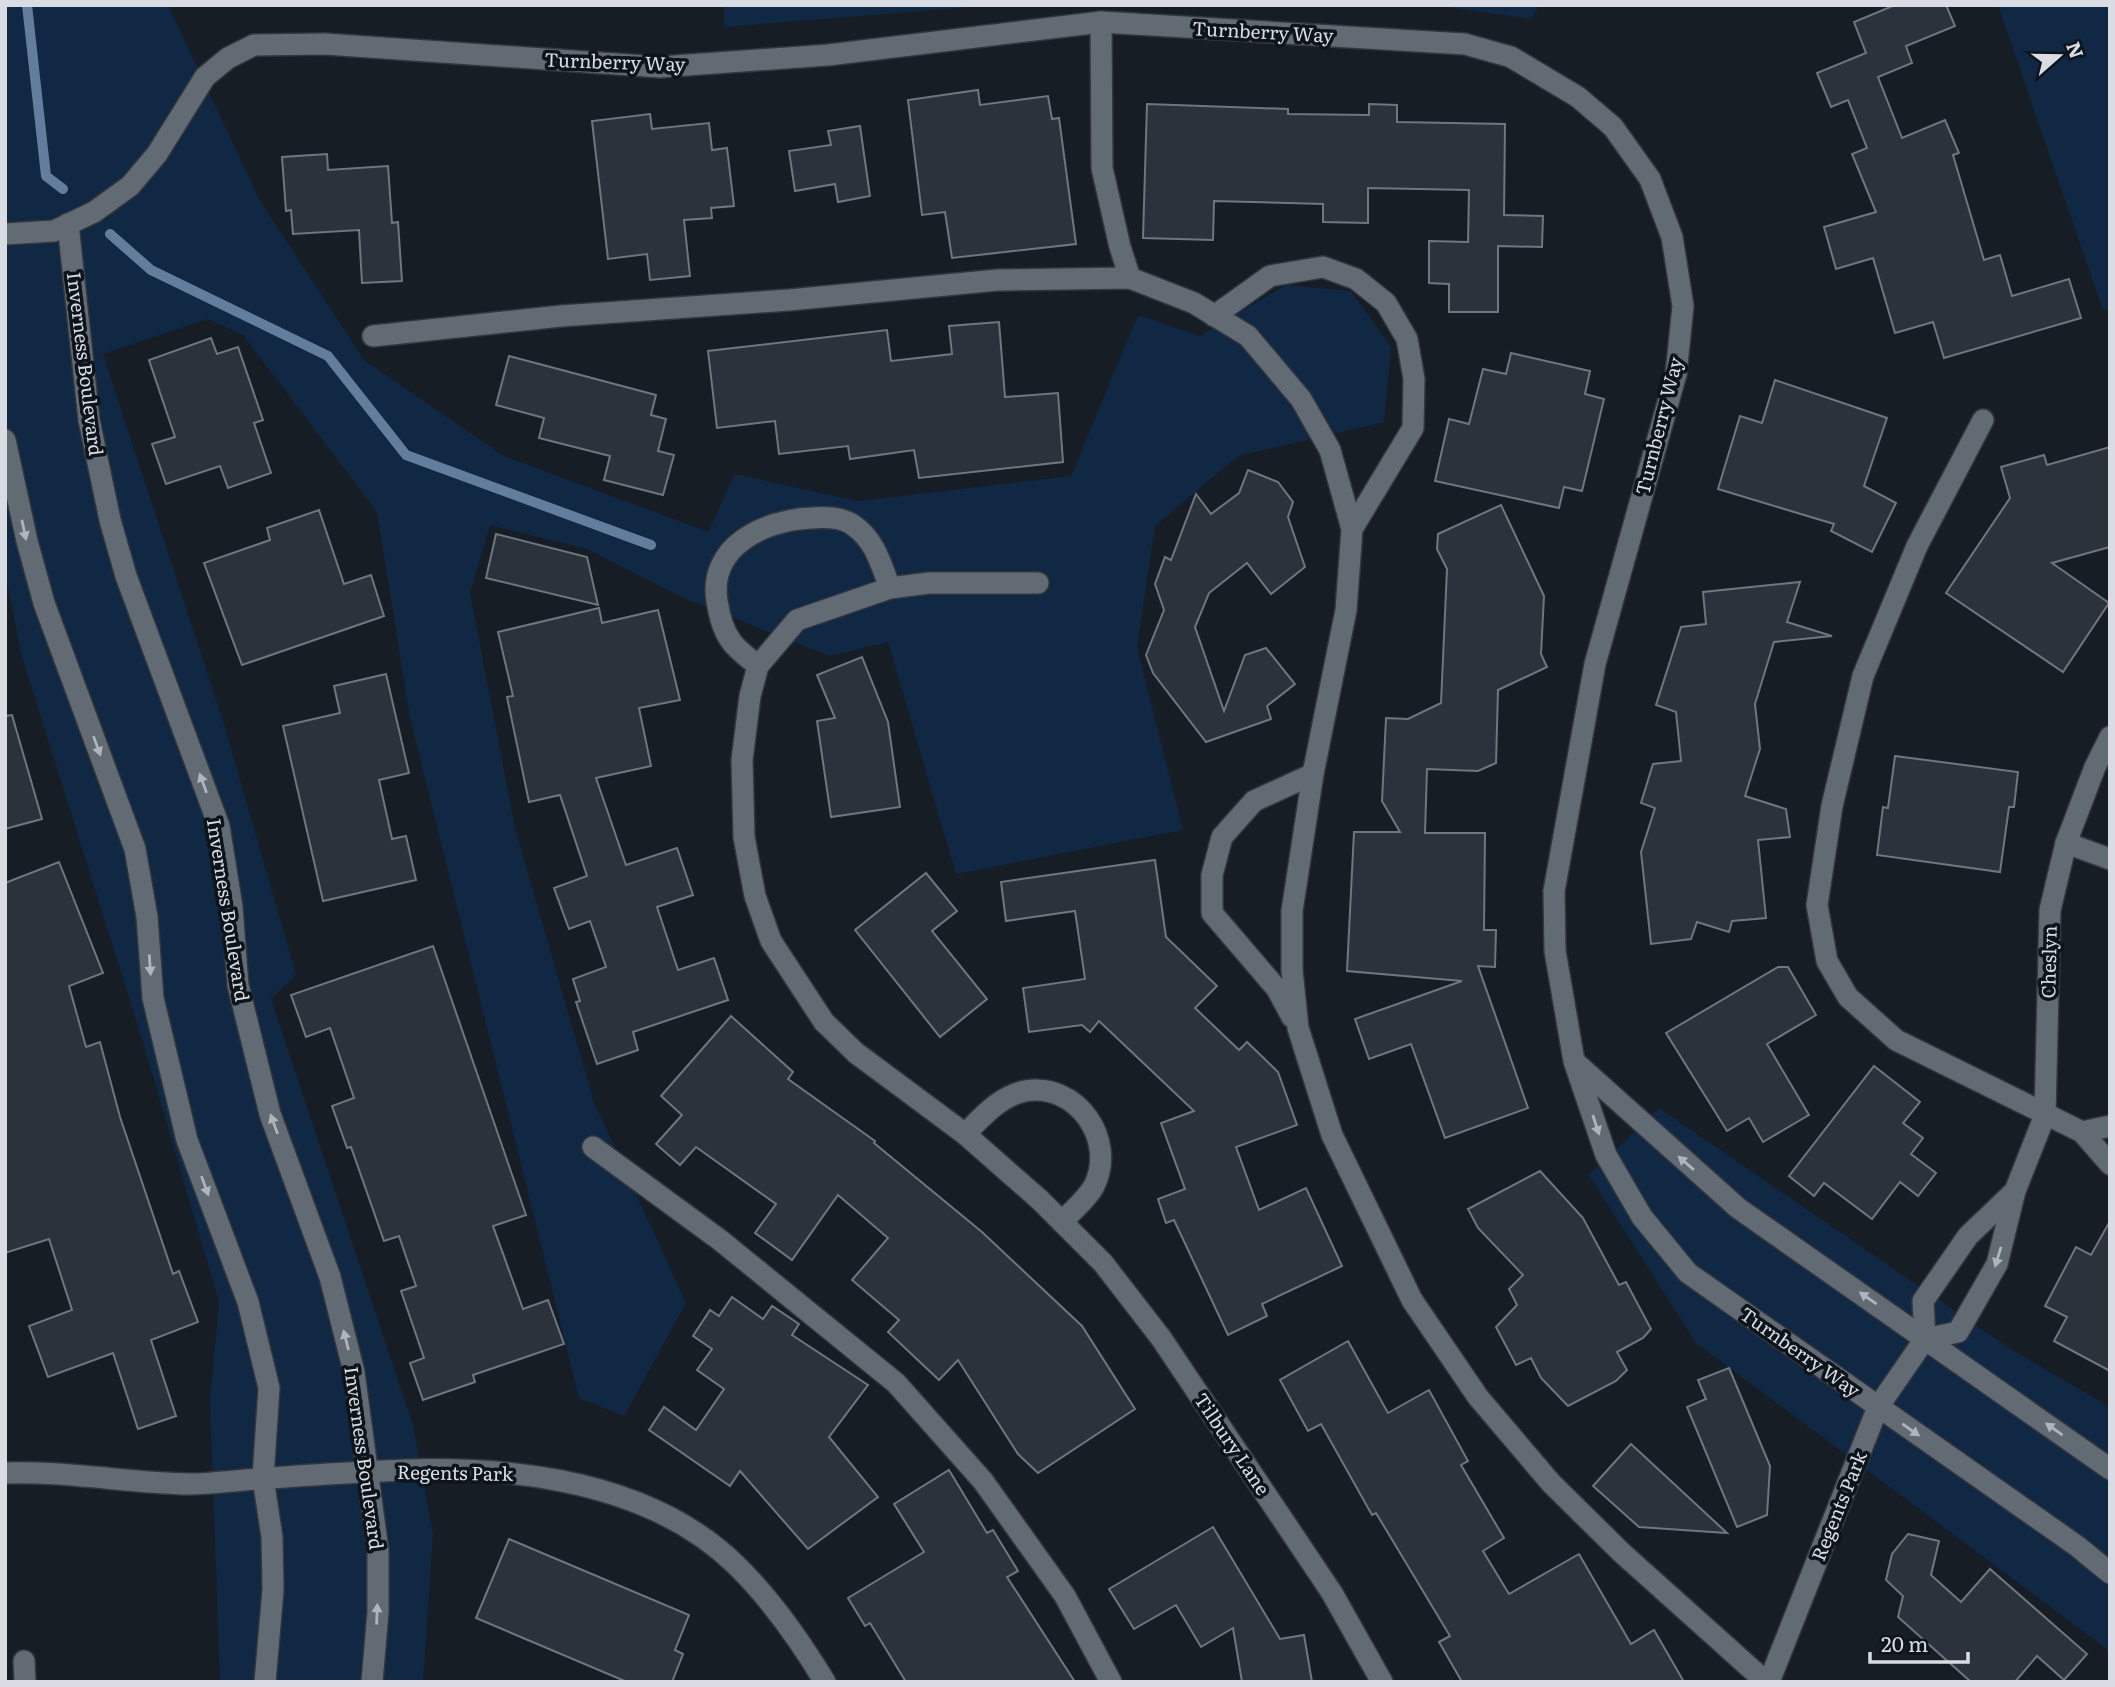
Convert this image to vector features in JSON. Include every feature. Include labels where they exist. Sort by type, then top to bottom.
[{"type":"street","name":"Turnberry Way","points":[[5,234],[54,231],[94,212],[130,186],[157,154],[205,76],[228,58],[254,45],[325,44],[660,67],[828,55],[1101,22],[1465,44],[1511,57],[1578,97],[1613,127],[1650,179],[1672,237],[1683,306],[1676,374],[1595,664],[1554,891],[1555,951],[1574,1061],[1606,1156],[1642,1217],[1688,1273],[2110,1573]]},
{"type":"street","points":[[1101,22],[1102,168],[1130,278]]},
{"type":"street","name":"Inverness Boulevard","points":[[68,224],[89,420],[110,520],[127,576],[219,826],[232,907],[238,985],[270,1114],[330,1277],[354,1373],[378,1550],[378,1612],[372,1682]]},
{"type":"street","points":[[1214,316],[1270,276],[1323,267],[1356,279],[1387,303],[1408,339],[1414,379],[1413,428],[1352,528]]},
{"type":"street","points":[[373,336],[561,316],[789,300],[998,281],[1130,278],[1194,303],[1248,336],[1301,399],[1330,450],[1352,528],[1346,610],[1313,774],[1292,911],[1292,970],[1298,1028]]},
{"type":"street","points":[[1983,420],[1917,546],[1863,676],[1832,806],[1817,905],[1827,961],[1848,997],[1896,1041],[2082,1132],[2110,1164]]},
{"type":"street","points":[[5,440],[27,541],[44,603],[135,849],[147,917],[153,998],[187,1140],[248,1302],[269,1388],[263,1478],[272,1537],[273,1590],[265,1682]]},
{"type":"street","points":[[890,588],[874,546],[851,523],[826,517],[788,519],[755,531],[727,553],[715,585],[720,618],[731,641],[758,666],[797,620],[890,588],[929,583],[1038,583]]},
{"type":"street","name":"Tilbury Lane","points":[[758,666],[750,696],[743,760],[744,837],[755,896],[771,941],[824,1022],[856,1053],[965,1134],[1103,1263],[1161,1338],[1332,1593],[1382,1682]]},
{"type":"street","name":"Cheslyn","points":[[2015,1191],[1968,1236],[1923,1301],[1925,1339],[1958,1332],[1997,1264],[2015,1191],[2045,1115],[2050,911],[2066,843],[2095,767],[2110,737]]},
{"type":"street","points":[[1313,774],[1254,801],[1222,837],[1212,876],[1212,913],[1277,989],[1298,1028],[1332,1135],[1412,1300],[1478,1397],[1551,1483],[1622,1553],[1768,1682]]},
{"type":"street","points":[[2066,843],[2110,859]]},
{"type":"street","points":[[1574,1061],[1738,1208],[2110,1469]]},
{"type":"street","points":[[965,1134],[1001,1100],[1025,1091],[1052,1091],[1080,1105],[1096,1133],[1101,1166],[1093,1188],[1062,1222]]},
{"type":"street","points":[[2082,1132],[2110,1126]]},
{"type":"street","points":[[593,1146],[720,1240],[896,1383],[983,1481],[1065,1596],[1111,1682]]},
{"type":"street","name":"Regents Park","points":[[1768,1682],[1878,1407],[1925,1339]]},
{"type":"street","points":[[5,1467],[6,1473]]},
{"type":"street","name":"Regents Park","points":[[6,1473],[71,1473],[191,1484],[367,1472],[517,1473],[619,1495],[689,1529],[733,1563],[797,1635],[825,1682]]},
{"type":"shaded area","points":[[5,5],[168,5],[259,199],[364,360],[504,456],[708,532],[735,474],[858,501],[1071,476],[1138,315],[1200,336],[1286,285],[1351,291],[1391,347],[1384,422],[1238,456],[1155,526],[1137,647],[1183,830],[956,874],[888,642],[830,656],[688,600],[587,549],[490,525],[470,593],[515,828],[594,1102],[686,1303],[624,1416],[579,1398],[410,718],[377,512],[243,335],[208,319],[103,354],[225,727],[296,975],[271,999],[413,1425],[433,1534],[423,1682],[220,1682],[210,1399],[219,1302],[143,1042],[22,657],[5,572]]},
{"type":"shaded area","points":[[724,5],[995,5],[724,27]]},
{"type":"shaded area","points":[[1451,5],[1540,5],[1531,19],[1451,8]]},
{"type":"shaded area","points":[[1998,5],[2110,5],[2110,310],[2102,308]]},
{"type":"shaded area","points":[[1659,1108],[2009,1348],[2110,1407],[2110,1682],[2107,1649],[1696,1343],[1589,1175]]},
{"type":"building","points":[[1895,5],[1946,5],[1955,26],[1906,46],[1912,63],[1878,77],[1902,138],[1945,120],[1959,153],[1953,155],[1984,260],[2000,255],[2012,296],[2069,279],[2081,318],[1944,358],[1933,322],[1895,333],[1873,258],[1836,269],[1824,227],[1876,212],[1852,154],[1867,148],[1848,100],[1831,107],[1817,73],[1866,53],[1854,22]]},
{"type":"building","points":[[978,90],[980,105],[1048,96],[1052,119],[1059,118],[1076,244],[952,258],[945,212],[922,215],[908,100]]},
{"type":"building","points":[[1147,104],[1288,109],[1288,114],[1369,115],[1369,104],[1397,105],[1397,122],[1505,124],[1504,215],[1543,216],[1542,247],[1498,246],[1498,312],[1449,312],[1449,284],[1429,283],[1429,241],[1468,242],[1469,190],[1368,188],[1368,223],[1323,222],[1323,204],[1214,201],[1213,240],[1143,238]]},
{"type":"building","points":[[650,114],[652,129],[709,123],[712,150],[727,148],[734,206],[711,208],[712,218],[684,220],[690,276],[650,280],[647,254],[608,259],[592,121]]},
{"type":"building","points":[[860,126],[870,196],[838,202],[835,184],[795,191],[789,151],[831,145],[828,131]]},
{"type":"building","points":[[327,154],[328,170],[388,166],[392,223],[398,222],[402,281],[362,283],[359,230],[293,234],[291,210],[286,211],[282,157]]},
{"type":"building","points":[[999,322],[1005,397],[1058,393],[1063,462],[919,478],[914,450],[850,459],[848,446],[779,454],[775,421],[717,428],[708,351],[887,330],[891,361],[952,354],[949,326]]},
{"type":"building","points":[[211,338],[217,354],[238,347],[263,420],[254,423],[271,473],[228,488],[220,466],[166,484],[152,444],[175,437],[149,360]]},
{"type":"building","points":[[1511,353],[1590,371],[1585,394],[1604,399],[1582,491],[1564,487],[1559,508],[1435,481],[1449,419],[1469,424],[1483,369],[1506,374]]},
{"type":"building","points":[[509,356],[656,395],[651,415],[666,419],[658,451],[674,455],[663,495],[604,480],[610,456],[539,438],[544,418],[496,405]]},
{"type":"building","points":[[1775,380],[1887,418],[1864,486],[1896,503],[1872,552],[1831,531],[1834,524],[1718,489],[1740,416],[1762,423]]},
{"type":"building","points":[[2110,447],[2110,547],[2052,563],[2109,603],[2063,672],[1946,593],[2010,498],[2001,467],[2044,455],[2047,465]]},
{"type":"building","points":[[1248,470],[1278,482],[1293,502],[1288,517],[1305,567],[1271,594],[1247,563],[1209,593],[1195,627],[1224,711],[1245,655],[1266,648],[1295,684],[1267,706],[1271,719],[1206,742],[1153,673],[1146,655],[1164,610],[1155,584],[1165,557],[1171,560],[1196,494],[1211,514],[1239,493]]},
{"type":"building","points":[[1501,505],[1544,596],[1541,654],[1547,667],[1498,690],[1496,763],[1478,771],[1427,769],[1425,833],[1485,833],[1484,930],[1496,930],[1495,967],[1478,966],[1528,1108],[1445,1138],[1411,1044],[1369,1059],[1355,1019],[1462,981],[1347,971],[1354,832],[1400,832],[1382,801],[1386,718],[1408,719],[1441,703],[1447,569],[1437,549],[1438,534]]},
{"type":"building","points":[[319,510],[344,584],[371,575],[384,616],[242,665],[204,563],[270,540],[267,528]]},
{"type":"building","points":[[496,534],[587,557],[598,605],[486,578]]},
{"type":"building","points":[[1800,582],[1787,622],[1832,636],[1774,642],[1755,704],[1760,749],[1745,796],[1786,809],[1790,837],[1758,840],[1766,918],[1732,921],[1729,932],[1697,922],[1691,939],[1651,944],[1641,852],[1655,808],[1641,803],[1653,764],[1681,761],[1676,712],[1656,705],[1681,627],[1706,624],[1703,592]]},
{"type":"building","points":[[599,608],[602,623],[658,610],[680,700],[639,708],[651,766],[596,778],[626,865],[677,848],[693,895],[657,907],[678,970],[714,958],[728,1000],[633,1032],[638,1050],[597,1064],[576,1002],[580,1001],[573,979],[606,967],[590,921],[569,929],[554,888],[587,876],[560,795],[529,802],[507,697],[513,696],[498,632]]},
{"type":"building","points":[[862,657],[888,722],[900,807],[831,817],[817,721],[835,718],[817,675]]},
{"type":"building","points":[[386,674],[409,773],[379,780],[392,839],[406,836],[416,880],[323,901],[283,726],[340,713],[334,686]]},
{"type":"building","points":[[12,715],[42,819],[5,829],[5,716]]},
{"type":"building","points":[[1895,756],[2018,772],[2014,807],[2009,807],[2000,872],[1877,855],[1883,807],[1888,808]]},
{"type":"building","points":[[1155,860],[1166,937],[1217,986],[1195,1008],[1239,1050],[1247,1042],[1278,1072],[1297,1125],[1236,1147],[1259,1210],[1306,1188],[1342,1266],[1262,1304],[1267,1316],[1228,1335],[1174,1220],[1166,1223],[1158,1199],[1185,1189],[1161,1123],[1194,1111],[1099,1021],[1090,1032],[1082,1025],[1029,1032],[1023,988],[1085,979],[1075,911],[1006,921],[1001,882]]},
{"type":"building","points":[[59,862],[103,973],[69,986],[86,1047],[100,1042],[120,1117],[173,1274],[179,1271],[198,1322],[151,1340],[176,1416],[138,1429],[113,1353],[48,1377],[29,1326],[72,1310],[49,1239],[5,1253],[5,883]]},
{"type":"building","points":[[926,873],[957,911],[932,931],[987,999],[940,1037],[855,930]]},
{"type":"building","points":[[433,946],[526,1215],[493,1226],[523,1309],[548,1300],[564,1344],[473,1375],[475,1382],[423,1400],[410,1363],[424,1358],[401,1291],[416,1286],[399,1236],[384,1241],[351,1147],[347,1148],[332,1106],[354,1098],[330,1028],[306,1037],[291,995]]},
{"type":"building","points":[[1778,967],[1788,967],[1816,1015],[1767,1044],[1809,1115],[1763,1142],[1749,1118],[1727,1131],[1666,1033]]},
{"type":"building","points":[[731,1016],[793,1072],[788,1079],[875,1141],[874,1143],[982,1232],[1082,1326],[1135,1409],[1038,1473],[1018,1454],[958,1360],[939,1380],[888,1332],[899,1320],[852,1280],[888,1238],[838,1195],[792,1260],[755,1233],[776,1204],[696,1147],[680,1165],[656,1144],[682,1115],[661,1096]]},
{"type":"building","points":[[1874,1066],[1920,1102],[1903,1123],[1923,1138],[1911,1154],[1936,1173],[1918,1196],[1900,1182],[1872,1219],[1824,1183],[1814,1196],[1789,1176]]},
{"type":"building","points":[[1540,1171],[1583,1218],[1619,1285],[1626,1282],[1651,1329],[1643,1338],[1617,1352],[1627,1370],[1616,1381],[1568,1406],[1541,1378],[1531,1358],[1516,1365],[1496,1327],[1517,1305],[1509,1289],[1523,1275],[1478,1228],[1468,1209]]},
{"type":"building","points":[[2110,1221],[2110,1371],[2054,1341],[2067,1317],[2045,1306],[2076,1247],[2091,1255]]},
{"type":"building","points":[[732,1297],[763,1319],[772,1306],[799,1324],[792,1335],[868,1385],[829,1437],[878,1497],[808,1549],[740,1471],[730,1486],[649,1430],[664,1407],[696,1430],[724,1389],[697,1370],[712,1349],[693,1336],[710,1310],[719,1316]]},
{"type":"building","points":[[1348,1341],[1388,1413],[1429,1390],[1468,1461],[1461,1465],[1504,1538],[1483,1551],[1509,1594],[1579,1554],[1631,1644],[1654,1630],[1684,1682],[1462,1682],[1439,1642],[1450,1636],[1376,1513],[1372,1515],[1321,1424],[1308,1431],[1280,1380]]},
{"type":"building","points":[[1729,1368],[1770,1466],[1767,1515],[1737,1527],[1687,1407],[1706,1399],[1698,1380]]},
{"type":"building","points":[[1631,1444],[1727,1533],[1639,1527],[1593,1486]]},
{"type":"building","points":[[949,1470],[987,1533],[993,1530],[1018,1571],[1007,1577],[1075,1682],[906,1682],[870,1623],[865,1626],[848,1598],[924,1552],[894,1504]]},
{"type":"building","points":[[1213,1527],[1280,1639],[1304,1635],[1312,1682],[1242,1682],[1233,1628],[1201,1647],[1176,1605],[1134,1629],[1109,1589]]},
{"type":"building","points":[[1908,1534],[1939,1541],[1931,1575],[1961,1602],[1990,1569],[2087,1654],[2064,1680],[2037,1656],[2015,1682],[1971,1682],[1898,1617],[1903,1596],[1886,1580],[1892,1554]]},
{"type":"building","points":[[509,1539],[689,1615],[675,1650],[683,1654],[672,1682],[627,1682],[476,1618]]},
{"type":"waterway","points":[[27,5],[46,176],[63,189]]},
{"type":"waterway","points":[[110,234],[151,270],[328,356],[406,455],[651,545]]}]
